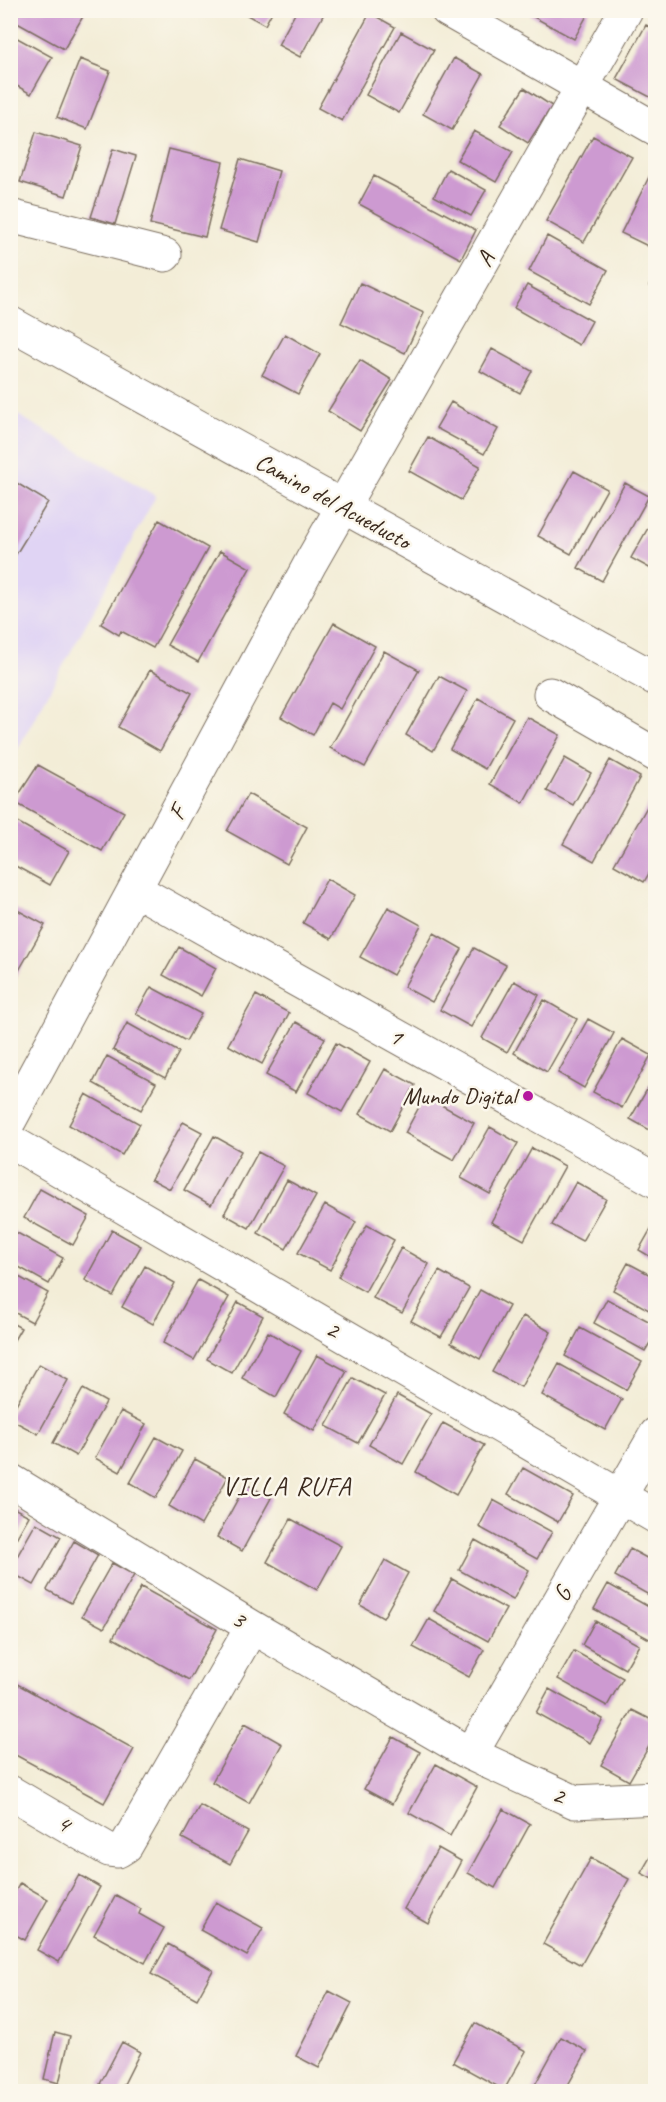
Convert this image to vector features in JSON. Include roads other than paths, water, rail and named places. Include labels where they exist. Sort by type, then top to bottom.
[{"type":"street","points":[[447,10],[656,129]]},
{"type":"street","name":"A","points":[[343,507],[626,10]]},
{"type":"street","points":[[10,216],[165,255]]},
{"type":"street","name":"Camino del Acueducto","points":[[10,323],[656,679]]},
{"type":"street","name":"F","points":[[15,1102],[136,890],[343,507]]},
{"type":"street","points":[[550,694],[655,754]]},
{"type":"street","name":"1","points":[[136,890],[656,1181]]},
{"type":"street","name":"2","points":[[10,1142],[656,1517]]},
{"type":"street","name":"G","points":[[471,1754],[618,1495],[656,1434]]},
{"type":"street","name":"3","points":[[10,1480],[252,1627],[471,1754]]},
{"type":"street","name":"4","points":[[10,1792],[109,1850],[118,1851],[126,1846],[252,1627]]},
{"type":"street","name":"2","points":[[471,1754],[575,1802],[656,1798]]},
{"type":"place","name":"Mundo Digital","points":[[528,1096]]},
{"type":"district","name":"VILLA RUFA","points":[[287,1486]]}]
